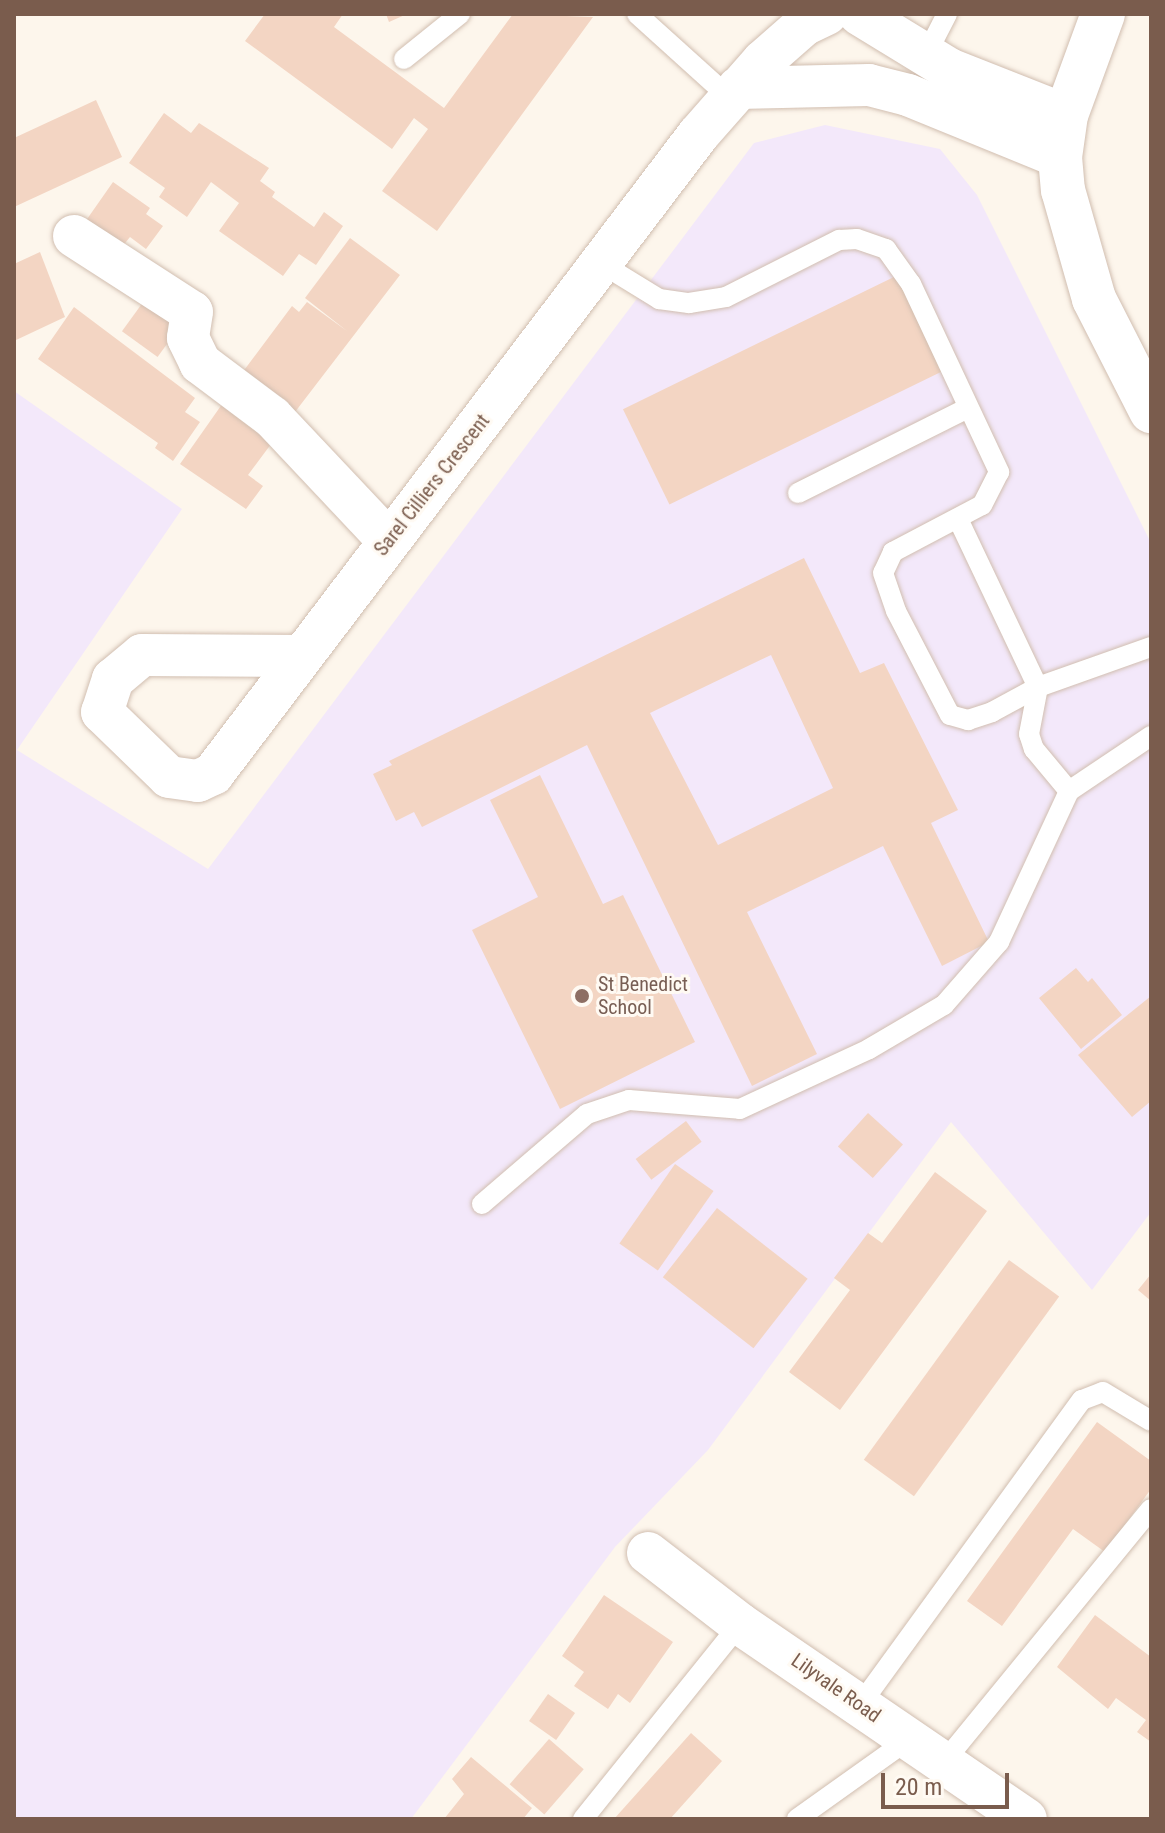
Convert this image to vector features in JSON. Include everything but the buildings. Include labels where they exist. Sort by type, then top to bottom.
[{"type":"street","name":"Sarel Cilliers Crescent","points":[[302,656],[142,655],[113,679],[102,712],[169,777],[198,781],[213,774],[734,93],[804,25],[827,14]]},
{"type":"street","points":[[861,14],[1063,136]]},
{"type":"street","points":[[1103,14],[1063,136],[1073,234],[1094,299],[1151,411]]},
{"type":"street","points":[[734,93],[869,85],[937,106],[1063,136]]},
{"type":"street","points":[[74,236],[192,312],[188,338],[200,363],[272,417],[389,541]]},
{"type":"street","name":"Lilyvale Road","points":[[648,1553],[740,1624],[909,1739],[1014,1816]]},
{"type":"lane","points":[[404,59],[460,14]]},
{"type":"lane","points":[[637,14],[734,93]]},
{"type":"lane","points":[[927,53],[947,14]]},
{"type":"lane","points":[[602,264],[659,299],[689,303],[726,297],[839,240],[872,243],[898,261],[999,472],[982,505],[959,521],[893,552],[883,573],[896,611],[956,720],[992,712],[1038,687],[1151,647]]},
{"type":"lane","points":[[798,493],[968,408]]},
{"type":"lane","points":[[959,521],[1038,687],[1029,734],[1034,749],[1069,791]]},
{"type":"lane","points":[[482,1204],[587,1114],[629,1100],[740,1109],[869,1049],[944,1005],[999,942],[1069,791],[1151,736]]},
{"type":"lane","points":[[860,1705],[1082,1400],[1103,1392],[1151,1421]]},
{"type":"lane","points":[[943,1763],[1151,1509]]},
{"type":"lane","points":[[583,1819],[740,1624]]},
{"type":"lane","points":[[797,1819],[909,1739]]},
{"type":"shaded area","name":"St Benedict School","points":[[825,125],[940,149],[977,195],[1151,543],[1151,1212],[1092,1290],[951,1122],[708,1450],[615,1547],[411,1819],[14,1819],[14,391],[182,509],[17,750],[208,869],[754,143]]},
{"type":"place","name":"St Benedict School","points":[[582,996]]}]
